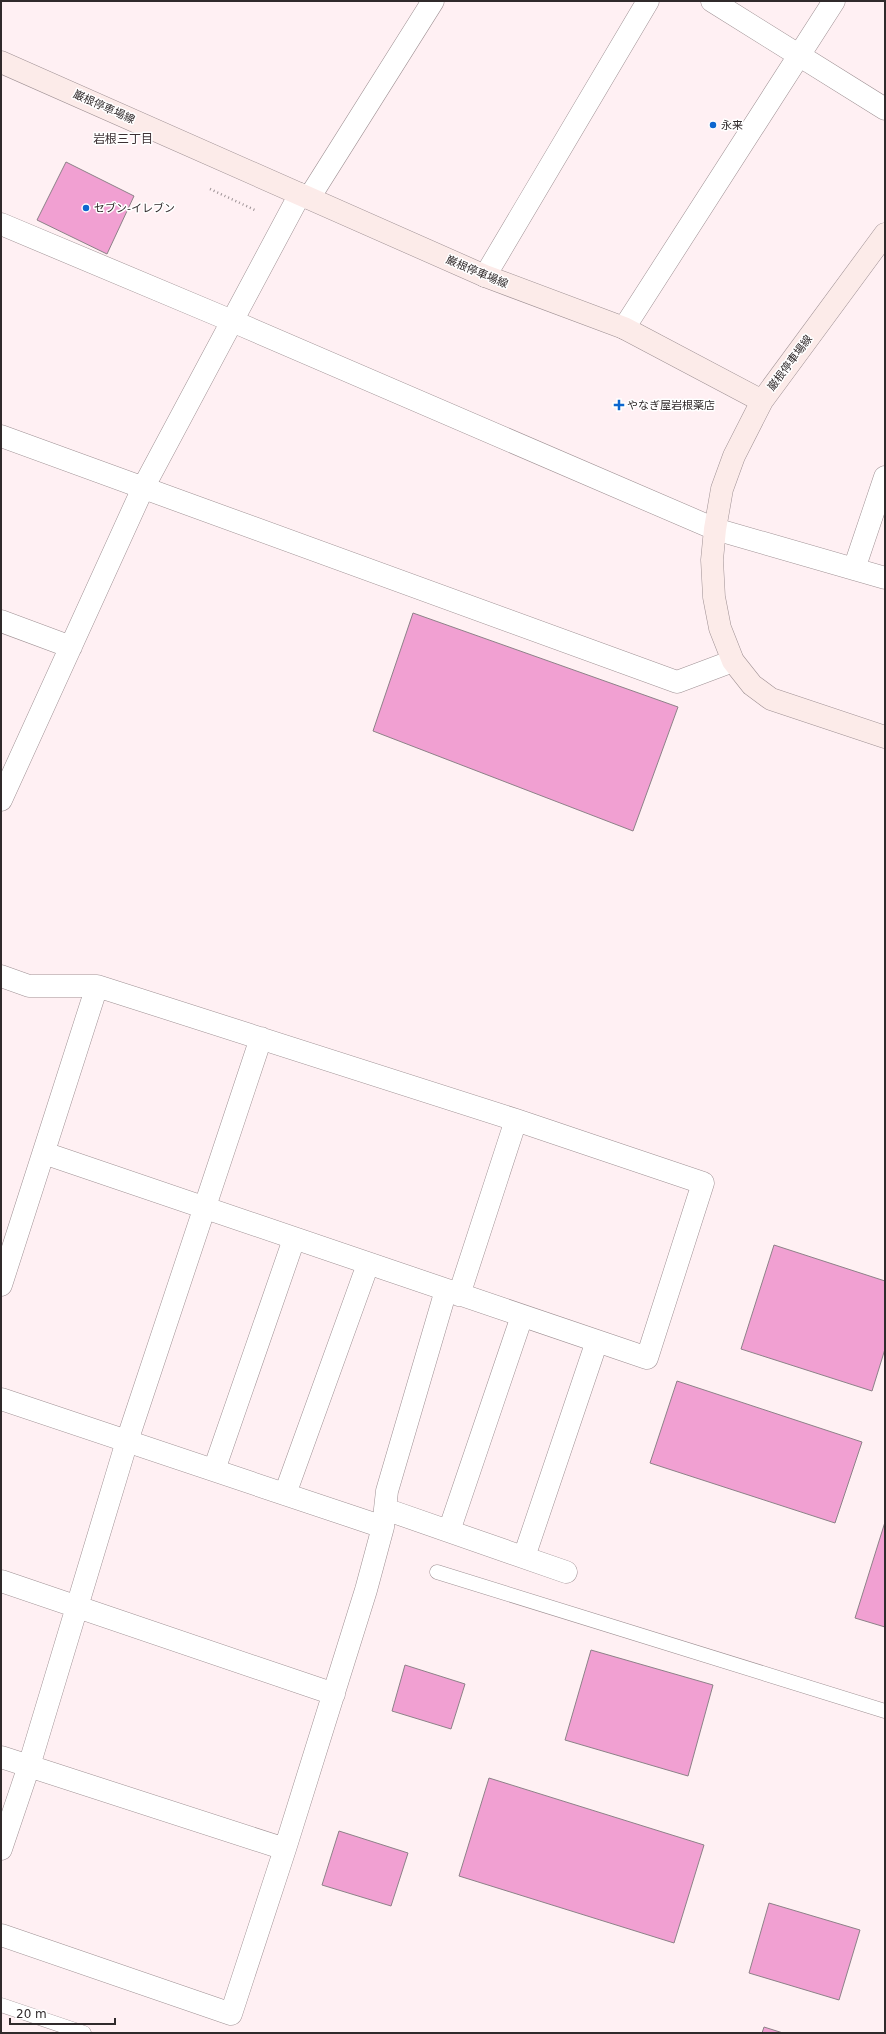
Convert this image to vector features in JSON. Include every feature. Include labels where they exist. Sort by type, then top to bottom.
[{"type":"main road","name":"巌根停車場線","points":[[1,62],[485,276],[624,328],[762,401],[881,245]]},
{"type":"main road","points":[[762,401],[734,456],[722,489],[715,529],[712,560],[714,597],[720,628],[733,661],[752,685],[772,699],[885,737]]},
{"type":"street","points":[[1,800],[143,488],[232,321],[304,196],[433,1]]},
{"type":"street","points":[[485,276],[648,1]]},
{"type":"street","points":[[712,1],[885,109]]},
{"type":"street","points":[[624,328],[834,1]]},
{"type":"street","points":[[1,224],[232,321],[715,529],[885,578]]},
{"type":"street","points":[[1,436],[677,682],[733,661]]},
{"type":"street","points":[[854,569],[885,477]]},
{"type":"street","points":[[1,621],[71,647]]},
{"type":"street","points":[[1,976],[30,986],[97,986],[516,1120],[703,1183],[647,1358],[44,1154]]},
{"type":"street","points":[[1,1285],[97,986]]},
{"type":"street","points":[[1,1849],[29,1766],[127,1441],[261,1038]]},
{"type":"street","points":[[1,1935],[231,2014],[334,1694],[384,1518],[387,1491],[453,1292],[516,1120]]},
{"type":"street","points":[[214,1470],[294,1239]]},
{"type":"street","points":[[285,1494],[368,1264]]},
{"type":"street","points":[[450,1531],[522,1316]]},
{"type":"street","points":[[524,1557],[597,1341]]},
{"type":"street","points":[[1,1399],[285,1494],[384,1518],[450,1531],[566,1572]]},
{"type":"street","points":[[1,1581],[334,1694]]},
{"type":"street","points":[[1,1757],[285,1848]]},
{"type":"lane","points":[[437,1572],[885,1711]]},
{"type":"lane","points":[[1,2004],[84,2033]]},
{"type":"building","name":"セブン-イレブン","points":[[66,162],[134,196],[107,254],[37,220]]},
{"type":"building","points":[[413,613],[678,707],[633,831],[373,731]]},
{"type":"building","points":[[774,1245],[885,1281],[885,1349],[872,1391],[741,1349]]},
{"type":"building","points":[[677,1381],[862,1442],[835,1523],[650,1463]]},
{"type":"building","points":[[885,1522],[885,1627],[855,1618]]},
{"type":"building","points":[[591,1650],[713,1685],[688,1776],[565,1740]]},
{"type":"building","points":[[405,1665],[465,1684],[451,1729],[392,1711]]},
{"type":"building","points":[[489,1778],[704,1845],[674,1943],[459,1876]]},
{"type":"building","points":[[339,1831],[408,1853],[391,1906],[322,1885]]},
{"type":"building","points":[[769,1903],[860,1930],[839,2000],[749,1973]]},
{"type":"building","points":[[764,2027],[783,2033],[762,2033]]},
{"type":"place","name":"永来","points":[[713,125]]},
{"type":"place","name":"セブン-イレブン","points":[[86,208]]},
{"type":"place","name":"やなぎ屋岩根薬店","points":[[619,405]]},
{"type":"district","name":"岩根三丁目","points":[[123,139]]}]
